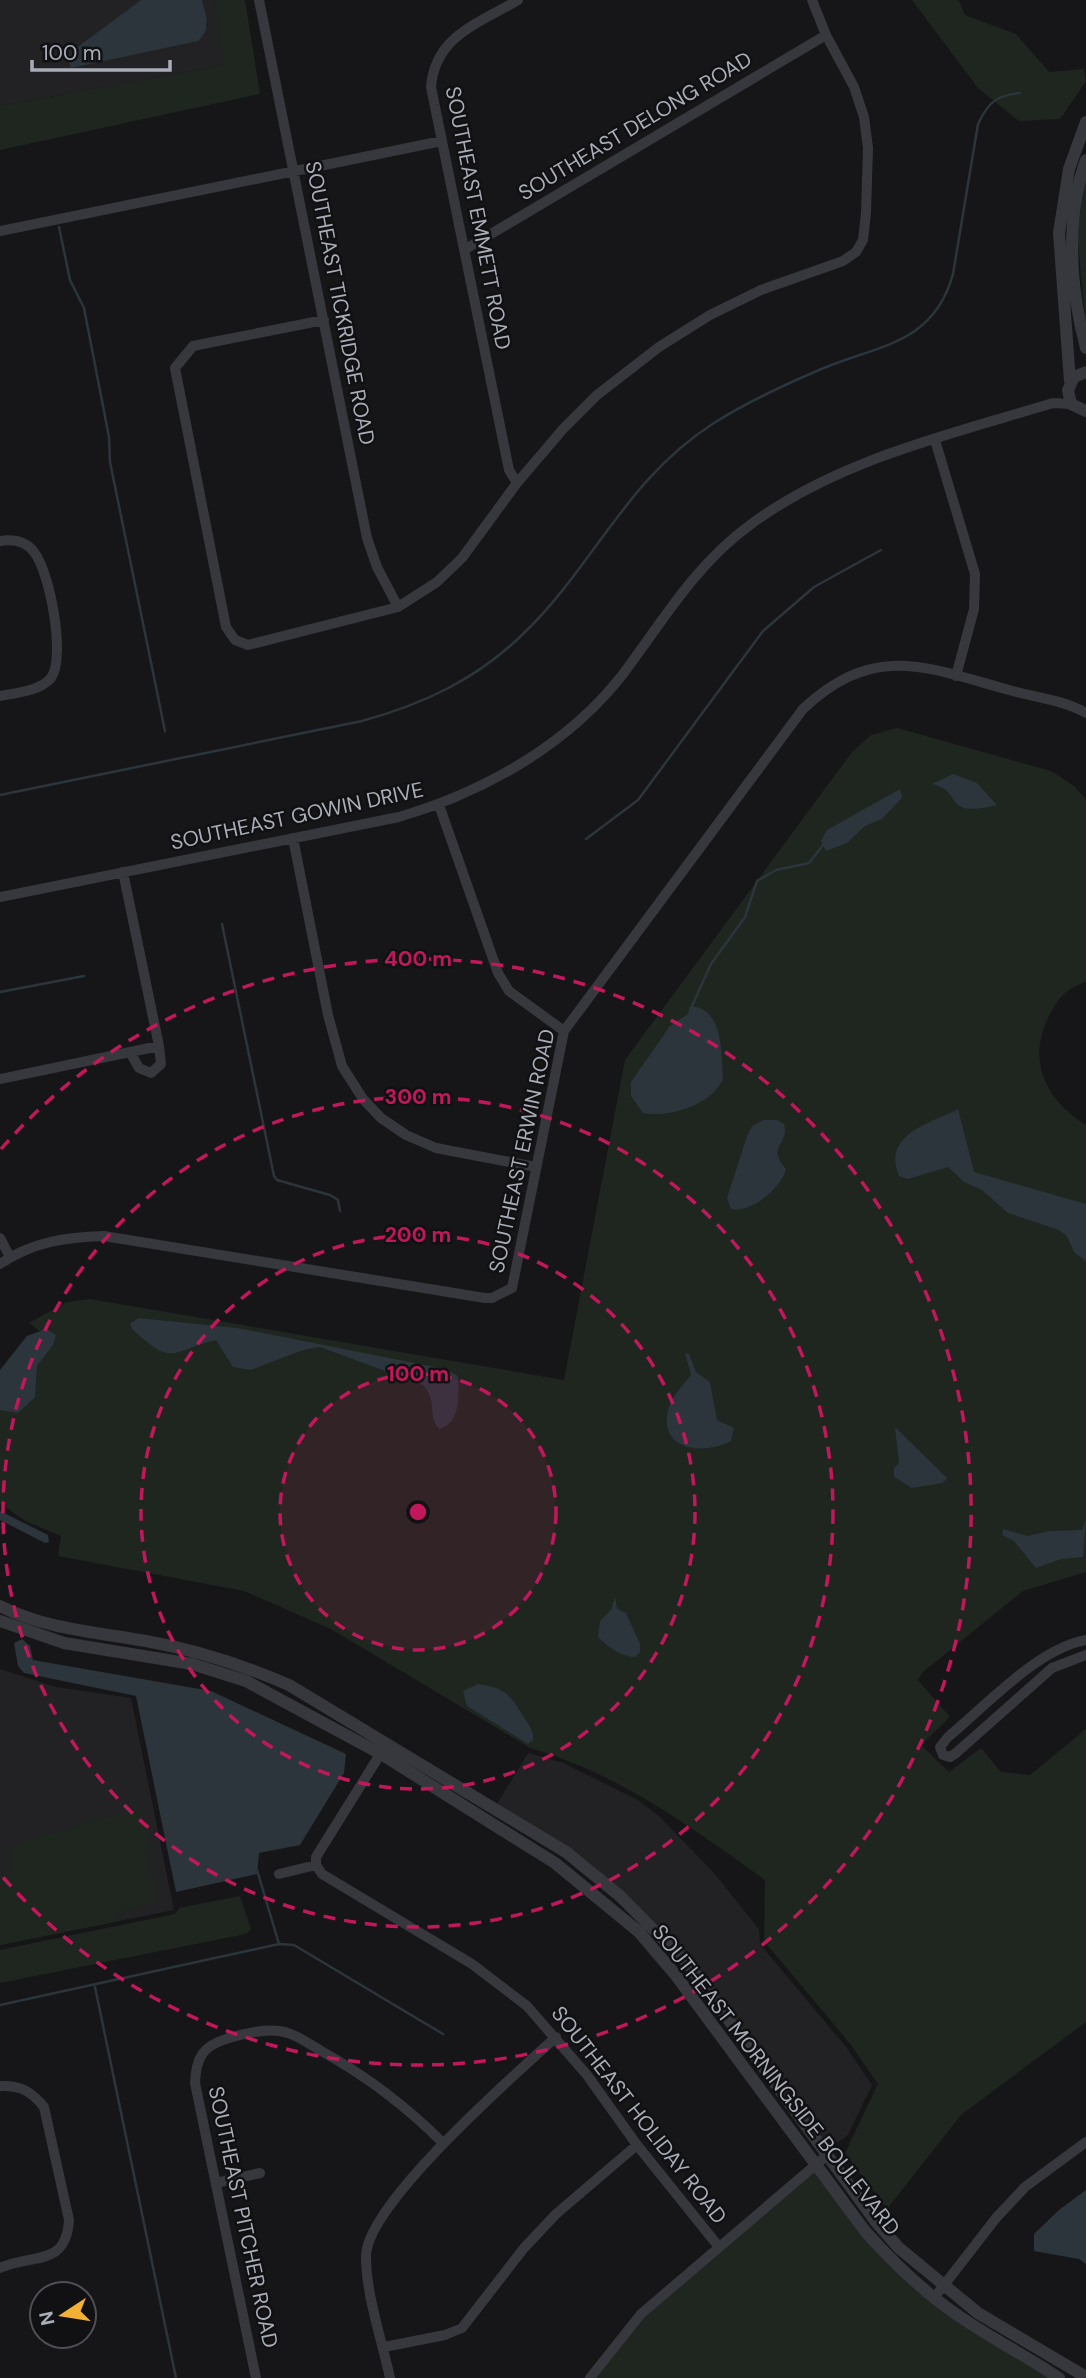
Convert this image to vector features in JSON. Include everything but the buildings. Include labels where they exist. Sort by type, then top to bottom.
[{"type":"street","name":"SOUTHEAST TICKRIDGE ROAD","points":[[259,0],[367,538],[377,567],[398,607]]},
{"type":"street","name":"SOUTHEAST EMMETT ROAD","points":[[517,483],[509,470],[431,87],[433,66],[444,46],[518,0]]},
{"type":"street","points":[[324,320],[193,346],[175,368],[226,627],[235,640],[248,645],[398,607],[437,582],[462,558],[517,483],[597,395],[659,347],[710,315],[761,290],[843,261],[856,252],[863,240],[866,213],[868,148],[864,117],[854,87],[826,34],[812,0]]},
{"type":"street","name":"SOUTHEAST DELONG ROAD","points":[[464,250],[826,34]]},
{"type":"street","points":[[1081,411],[1069,385],[1059,233],[1086,122]]},
{"type":"street","points":[[0,231],[442,141]]},
{"type":"street","points":[[1086,160],[1075,172],[1072,234],[1081,327],[1086,348]]},
{"type":"street","points":[[1069,385],[1086,372]]},
{"type":"street","name":"SOUTHEAST GOWIN DRIVE","points":[[0,897],[399,817],[439,805],[504,775],[550,744],[591,710],[621,676],[674,602],[748,526],[793,496],[847,471],[1054,403],[1069,385]]},
{"type":"street","name":"SOUTHEAST GOWIN DRIVE","points":[[1054,403],[1081,411]]},
{"type":"street","points":[[935,440],[975,574],[974,609],[956,676]]},
{"type":"street","points":[[0,541],[25,543],[35,552],[42,568],[59,646],[57,668],[49,681],[30,690],[0,696]]},
{"type":"street","name":"SOUTHEAST ERWIN ROAD","points":[[5,1261],[30,1247],[68,1237],[104,1236],[492,1298],[512,1288],[564,1031],[803,709],[821,692],[849,675],[882,666],[913,664],[1086,713]]},
{"type":"street","points":[[439,805],[498,973],[509,990],[564,1031]]},
{"type":"street","points":[[293,838],[328,1015],[342,1066],[363,1099],[381,1118],[406,1135],[436,1148],[536,1167]]},
{"type":"street","points":[[123,872],[161,1065],[151,1073],[139,1068],[130,1052]]},
{"type":"street","points":[[0,1079],[159,1046]]},
{"type":"street","points":[[0,1238],[5,1261]]},
{"type":"street","name":"SOUTHEAST MORNINGSIDE BOULEVARD","points":[[0,1606],[54,1626],[145,1641],[289,1685],[384,1749],[495,1817],[566,1852],[620,1896],[688,1964],[722,2026],[865,2231],[934,2298],[970,2324],[1059,2378]]},
{"type":"street","name":"SOUTHEAST MORNINGSIDE BOULEVARD","points":[[0,1621],[38,1636],[78,1646],[230,1668]]},
{"type":"street","points":[[78,1646],[80,1631]]},
{"type":"street","points":[[1086,1640],[1065,1645],[1044,1657],[942,1743],[943,1755],[950,1757],[956,1753],[1052,1668],[1086,1655]]},
{"type":"street","points":[[279,1874],[316,1865],[316,1857],[384,1749]]},
{"type":"street","name":"SOUTHEAST MORNINGSIDE BOULEVARD","points":[[495,1817],[610,1906],[639,1932],[722,2026],[899,2248],[978,2313],[1084,2377]]},
{"type":"street","name":"SOUTHEAST HOLIDAY ROAD","points":[[316,1865],[322,1874],[489,1976],[527,2006],[556,2037],[637,2145],[719,2247]]},
{"type":"street","points":[[610,1906],[620,1896]]},
{"type":"street","name":"SOUTHEAST PITCHER ROAD","points":[[256,2378],[195,2083],[195,2065],[202,2052],[215,2043],[265,2031],[294,2035],[354,2069],[406,2106],[443,2143]]},
{"type":"street","points":[[390,2378],[369,2276],[367,2248],[382,2216],[443,2143],[556,2037]]},
{"type":"street","points":[[0,2086],[22,2088],[33,2094],[44,2107],[69,2220],[68,2235],[54,2254],[0,2269]]},
{"type":"street","points":[[934,2298],[996,2218],[1025,2187],[1086,2142]]},
{"type":"street","points":[[384,2347],[445,2335],[462,2328],[548,2223],[586,2185],[637,2145]]},
{"type":"street","points":[[590,2378],[641,2314],[827,2156]]},
{"type":"street","points":[[216,2183],[260,2173]]},
{"type":"shaded area","points":[[0,0],[141,0],[76,48],[67,58],[71,68],[208,26],[202,0],[214,0],[226,65],[0,106]]},
{"type":"shaded area","points":[[141,0],[202,0],[207,22],[205,32],[198,41],[71,68],[67,58],[76,48]]},
{"type":"shaded area","points":[[214,0],[245,0],[260,94],[0,150],[0,106],[225,65]]},
{"type":"shaded area","points":[[912,0],[959,0],[965,15],[1016,34],[1049,72],[1084,69],[1086,81],[1060,119],[1019,121],[978,88]]},
{"type":"shaded area","points":[[1086,176],[1086,327],[1077,234]]},
{"type":"shaded area","points":[[897,728],[1051,771],[1074,786],[1086,799],[1086,982],[1068,991],[1055,1005],[1042,1034],[1039,1050],[1044,1079],[1051,1092],[1060,1104],[1086,1125],[1086,1572],[1023,1591],[923,1672],[918,1680],[950,1717],[921,1745],[949,1772],[981,1748],[1001,1772],[1030,1775],[1086,1729],[1086,2022],[961,2115],[887,2209],[845,2153],[878,2084],[851,2045],[764,1941],[765,1880],[653,1803],[593,1772],[530,1748],[331,1629],[244,1591],[58,1556],[61,1536],[25,1521],[0,1503],[0,1395],[43,1334],[29,1323],[67,1302],[90,1299],[564,1380],[625,1060],[852,752],[871,735]]},
{"type":"shaded area","points":[[953,774],[977,783],[997,805],[967,809],[960,806],[942,787],[932,784]]},
{"type":"shaded area","points":[[900,789],[902,798],[882,819],[865,826],[847,843],[826,851],[821,841],[827,830]]},
{"type":"shaded area","points":[[690,1006],[701,1009],[715,1023],[721,1045],[723,1079],[710,1096],[689,1108],[665,1113],[643,1113],[631,1096],[631,1082],[670,1026],[688,1014]]},
{"type":"shaded area","points":[[958,1109],[974,1172],[1086,1204],[1086,1261],[1074,1252],[1067,1236],[1059,1230],[1008,1213],[982,1190],[964,1182],[948,1167],[908,1179],[899,1176],[895,1161],[897,1149],[903,1140],[924,1125]]},
{"type":"shaded area","points":[[763,1120],[777,1120],[784,1124],[784,1137],[778,1155],[786,1169],[779,1184],[764,1198],[747,1207],[731,1209],[727,1198],[747,1136],[752,1126]]},
{"type":"shaded area","points":[[138,1318],[237,1328],[445,1369],[458,1376],[459,1391],[455,1415],[446,1426],[439,1429],[435,1424],[430,1396],[423,1385],[320,1347],[303,1350],[251,1370],[233,1367],[216,1340],[179,1352],[164,1352],[132,1329],[130,1324]]},
{"type":"shaded area","points":[[46,1329],[56,1335],[53,1345],[37,1366],[35,1397],[18,1413],[0,1410],[0,1370],[27,1336]]},
{"type":"shaded area","points":[[685,1353],[689,1354],[696,1372],[710,1382],[717,1420],[734,1428],[731,1441],[719,1446],[695,1448],[675,1441],[669,1433],[669,1407],[691,1375]]},
{"type":"shaded area","points":[[895,1427],[947,1478],[943,1483],[912,1488],[894,1477],[894,1468],[899,1463]]},
{"type":"shaded area","points":[[0,1511],[48,1535],[49,1542],[45,1543],[0,1520]]},
{"type":"shaded area","points":[[1086,1520],[1083,1557],[1061,1559],[1036,1568],[1014,1541],[1002,1535],[1003,1529],[1027,1536],[1050,1531],[1082,1530]]},
{"type":"shaded area","points":[[615,1597],[617,1609],[626,1613],[640,1644],[640,1652],[635,1657],[615,1651],[598,1637],[600,1621],[611,1610]]},
{"type":"shaded area","points":[[22,1639],[30,1646],[33,1660],[211,1691],[346,1754],[344,1773],[300,1845],[259,1853],[257,1874],[176,1892],[136,1696],[24,1673],[18,1666],[14,1643]]},
{"type":"shaded area","points":[[0,1669],[56,1687],[131,1698],[174,1910],[0,1945]]},
{"type":"shaded area","points":[[478,1684],[496,1688],[512,1699],[530,1727],[533,1740],[528,1744],[467,1706],[463,1691]]},
{"type":"shaded area","points":[[528,1753],[563,1763],[638,1800],[660,1817],[713,1872],[759,1929],[760,1944],[847,2048],[872,2085],[848,2135],[828,2149],[695,1964],[655,1922],[628,1896],[497,1804]]},
{"type":"shaded area","points":[[140,1808],[152,1851],[146,1853],[159,1901],[118,1913],[119,1921],[0,1945],[0,1876],[12,1872],[9,1845]]},
{"type":"shaded area","points":[[240,1896],[251,1929],[246,1934],[0,1983],[0,1950],[175,1914],[179,1908]]},
{"type":"shaded area","points":[[814,2171],[885,2261],[1050,2378],[596,2378],[645,2317]]},
{"type":"shaded area","points":[[1086,2190],[1086,2264],[1079,2259],[1034,2251],[1034,2234],[1059,2210]]},
{"type":"waterway","points":[[0,795],[362,721],[428,698],[487,664],[523,634],[548,608],[634,496],[683,445],[752,401],[819,370],[900,340],[932,316],[944,298],[953,274],[978,124],[994,101],[1020,93]]},
{"type":"waterway","points":[[59,227],[70,280],[84,308],[109,437],[110,462],[165,731]]},
{"type":"waterway","points":[[586,839],[638,800],[763,631],[814,587],[881,550]]},
{"type":"waterway","points":[[692,1006],[711,964],[745,917],[757,881],[776,870],[809,863],[823,845]]},
{"type":"waterway","points":[[222,924],[274,1176],[277,1180],[330,1195],[338,1200],[340,1211]]},
{"type":"waterway","points":[[0,992],[84,976]]},
{"type":"waterway","points":[[257,1870],[279,1944]]},
{"type":"waterway","points":[[0,2005],[279,1944],[294,1945],[443,2034]]},
{"type":"waterway","points":[[95,1987],[176,2378]]}]
